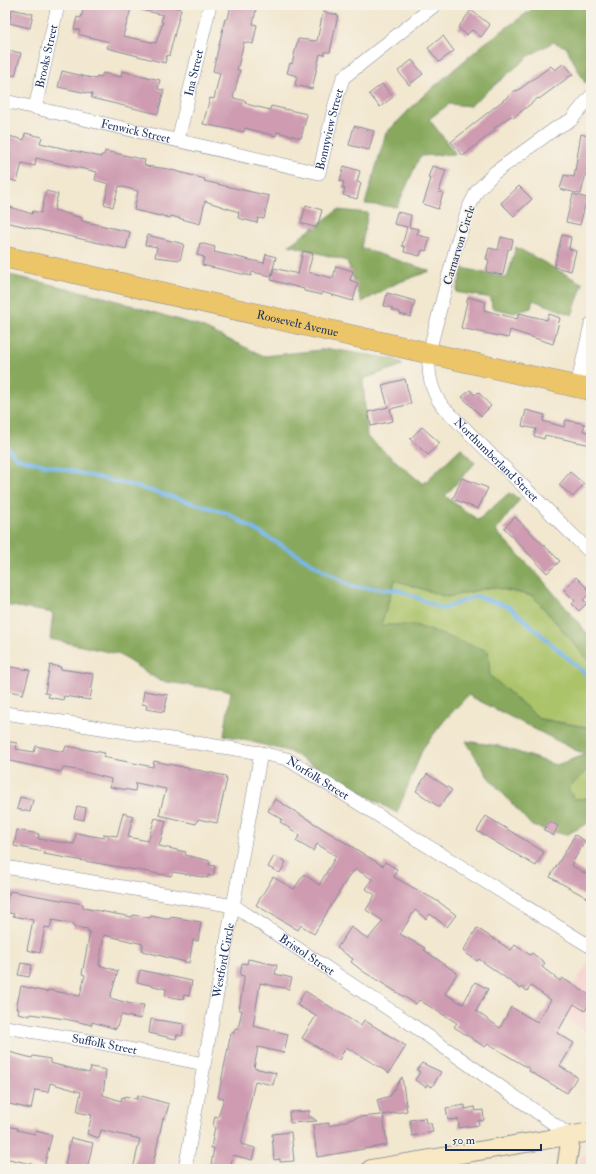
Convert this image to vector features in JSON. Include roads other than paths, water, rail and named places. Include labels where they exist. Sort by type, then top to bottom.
[{"type":"main road","name":"Roosevelt Avenue","points":[[5,257],[584,388]]},
{"type":"street","name":"Brooks Street","points":[[35,108],[58,5]]},
{"type":"street","name":"Ina Street","points":[[178,140],[210,5]]},
{"type":"street","name":"Bonnyview Street","points":[[266,161],[319,173],[335,104],[343,78],[435,5]]},
{"type":"street","name":"Carnarvon Circle","points":[[429,352],[457,243],[468,209],[477,191],[494,173],[556,128],[571,120],[591,96]]},
{"type":"street","name":"Fenwick Street","points":[[5,101],[266,161]]},
{"type":"street","points":[[584,388],[591,324]]},
{"type":"street","name":"Northumberland Street","points":[[429,352],[429,379],[434,393],[443,407],[591,554]]},
{"type":"street","name":"Norfolk Street","points":[[5,713],[279,756],[294,762],[591,947]]},
{"type":"street","name":"Westford Circle","points":[[186,1169],[261,753]]},
{"type":"street","name":"Bristol Street","points":[[5,867],[234,906],[408,1022],[571,1136]]},
{"type":"street","name":"Suffolk Street","points":[[5,1027],[90,1041],[204,1064]]},
{"type":"street","points":[[372,1169],[419,1165],[591,1132]]},
{"type":"street","points":[[566,1169],[571,1136]]},
{"type":"waterway","points":[[5,444],[16,458],[138,487],[227,513],[352,587],[399,590],[443,609],[476,596],[510,607],[591,679]]}]
